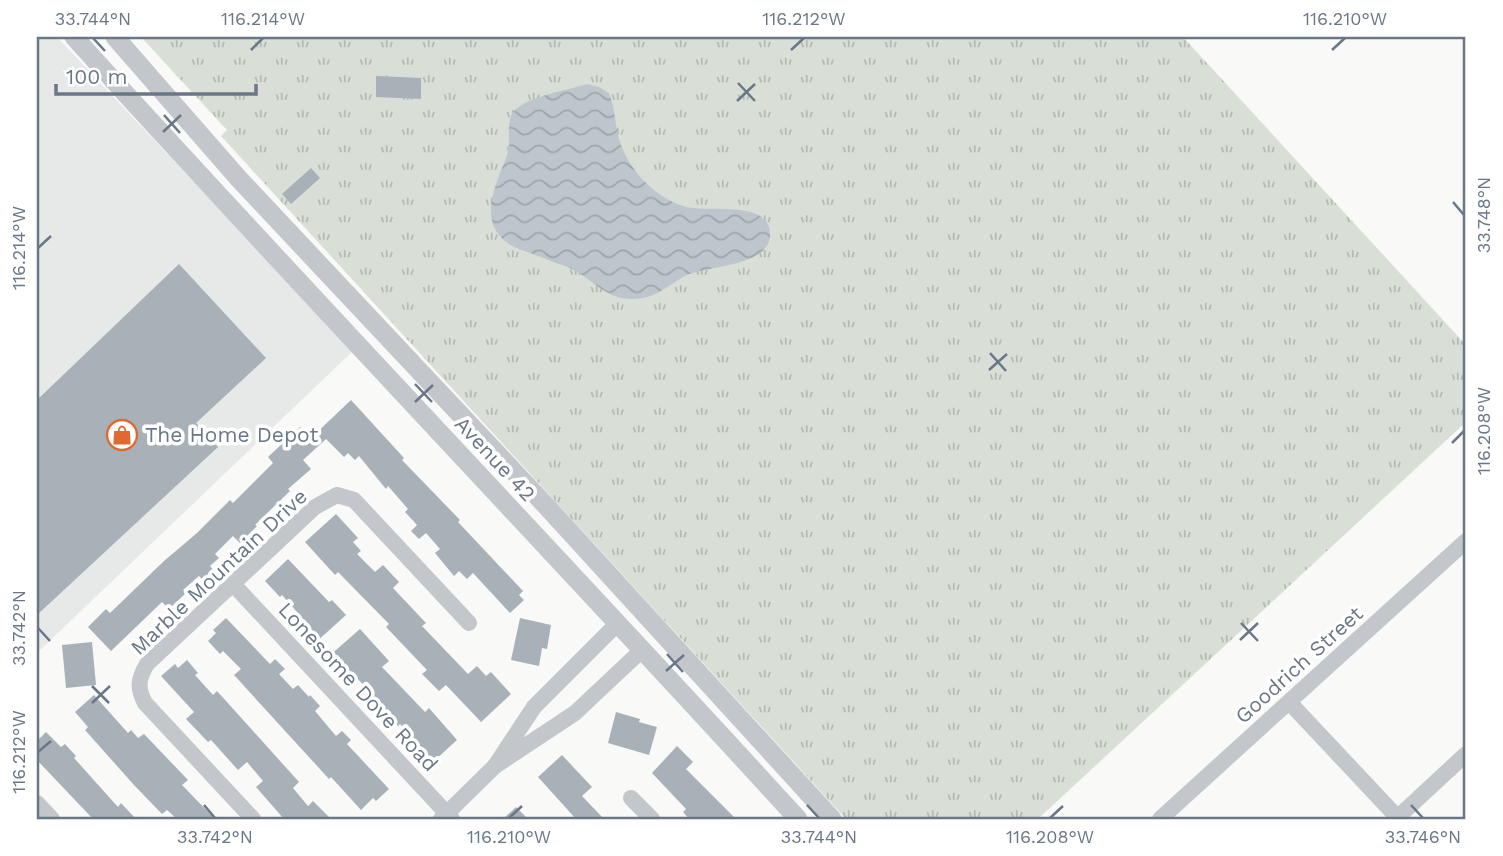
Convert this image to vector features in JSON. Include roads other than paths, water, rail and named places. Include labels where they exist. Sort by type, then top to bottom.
[{"type":"street","name":"Avenue 42","points":[[74,37],[206,183],[643,649],[798,819]]},
{"type":"street","name":"Avenue 42","points":[[115,37],[239,179],[549,509],[832,819]]},
{"type":"street","name":"Marble Mountain Drive","points":[[253,819],[145,703],[138,685],[146,664],[315,507],[337,495],[354,500],[469,623]]},
{"type":"street","name":"Goodrich Street","points":[[1160,819],[1466,541]]},
{"type":"street","name":"Lonesome Dove Road","points":[[233,584],[447,817]]},
{"type":"street","points":[[447,817],[495,766],[534,707],[623,620],[632,619],[699,692],[735,713]]},
{"type":"street","points":[[495,766],[575,713],[643,649]]},
{"type":"street","points":[[544,696],[566,719]]},
{"type":"street","points":[[1289,702],[1398,818],[1466,754]]},
{"type":"street","points":[[631,798],[652,819]]},
{"type":"street","points":[[37,803],[52,819]]},
{"type":"street","points":[[1174,807],[1185,819]]},
{"type":"water","points":[[587,84],[609,93],[623,150],[643,180],[662,196],[683,206],[748,211],[760,216],[767,223],[770,234],[768,245],[749,259],[695,272],[648,297],[624,299],[610,294],[570,268],[509,244],[493,226],[491,204],[508,153],[511,116],[523,104]]},
{"type":"place","name":"The Home Depot","points":[[122,435]]}]
